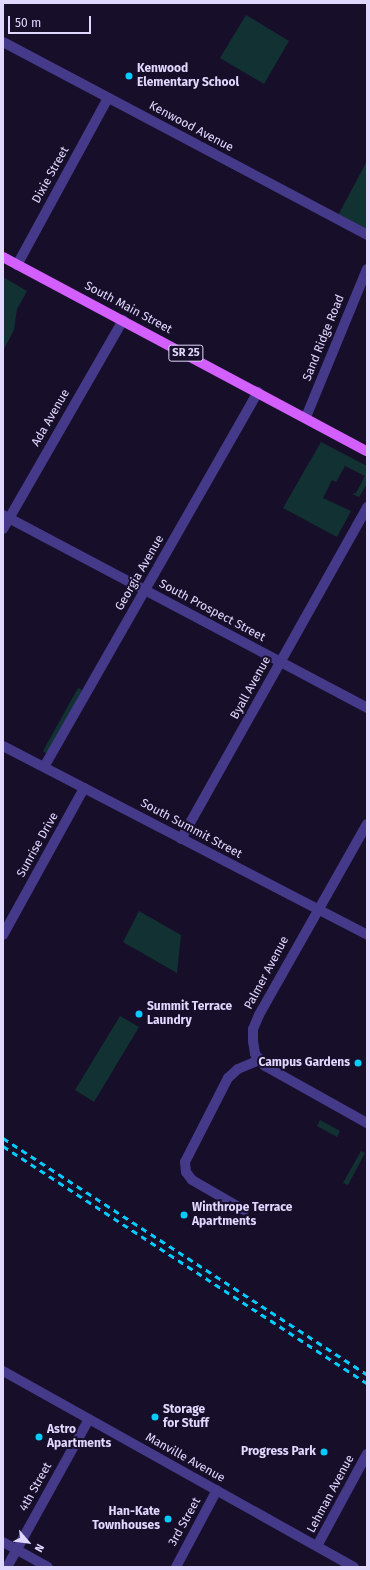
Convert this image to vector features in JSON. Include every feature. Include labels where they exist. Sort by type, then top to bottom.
[{"type":"main road","name":"South Main Street","points":[[3,257],[306,417],[367,451]]},
{"type":"street","name":"Kenwood Avenue","points":[[3,42],[367,235]]},
{"type":"street","name":"Dixie Street","points":[[17,265],[108,98]]},
{"type":"street","name":"Sand Ridge Road","points":[[306,417],[367,269]]},
{"type":"street","name":"Ada Avenue","points":[[3,530],[6,516],[123,320]]},
{"type":"street","name":"Georgia Avenue","points":[[44,767],[258,392]]},
{"type":"street","name":"Byall Avenue","points":[[181,840],[367,507]]},
{"type":"street","name":"South Prospect Street","points":[[6,516],[367,708]]},
{"type":"street","name":"South Summit Street","points":[[3,746],[181,840],[367,935]]},
{"type":"street","name":"Sunrise Drive","points":[[3,935],[84,788]]},
{"type":"street","name":"Palmer Avenue","points":[[259,1060],[254,1054],[253,1041],[258,1015],[316,909],[367,824]]},
{"type":"street","points":[[244,1210],[192,1180],[186,1172],[185,1162],[228,1078],[238,1069],[259,1060],[265,1066],[367,1123]]},
{"type":"street","name":"Manville Avenue","points":[[3,1372],[317,1546],[349,1566]]},
{"type":"street","name":"4th Street","points":[[7,1567],[89,1419]]},
{"type":"street","name":"Lehman Avenue","points":[[317,1546],[367,1454]]},
{"type":"street","name":"3rd Street","points":[[176,1567],[217,1490]]},
{"type":"street","points":[[3,1542],[48,1567]]},
{"type":"green space","points":[[246,15],[289,41],[264,84],[220,58]]},
{"type":"green space","points":[[367,161],[367,235],[336,219]]},
{"type":"green space","points":[[3,277],[27,291],[17,309],[14,330],[3,351]]},
{"type":"green space","points":[[321,442],[367,466],[367,484],[359,497],[352,494],[356,493],[365,476],[345,466],[336,482],[332,480],[323,498],[351,511],[337,537],[283,508]]},
{"type":"green space","points":[[78,688],[82,690],[47,754],[43,751]]},
{"type":"green space","points":[[139,911],[181,935],[177,973],[123,942]]},
{"type":"green space","points":[[120,1016],[139,1027],[94,1102],[75,1090]]},
{"type":"green space","points":[[320,1120],[340,1131],[337,1137],[317,1126]]},
{"type":"green space","points":[[361,1151],[365,1153],[348,1185],[343,1183]]},
{"type":"railway","points":[[3,1138],[367,1374]]},
{"type":"railway","points":[[3,1146],[367,1383]]},
{"type":"place","name":"Kenwood Elementary School","points":[[129,76]]},
{"type":"place","name":"Summit Terrace Laundry","points":[[139,1014]]},
{"type":"place","name":"Campus Gardens","points":[[358,1063]]},
{"type":"place","name":"Winthrope Terrace Apartments","points":[[184,1215]]},
{"type":"place","name":"Storage for Stuff","points":[[155,1417]]},
{"type":"place","name":"Astro Apartments","points":[[39,1437]]},
{"type":"place","name":"Progress Park","points":[[324,1452]]},
{"type":"place","name":"Han-Kate Townhouses","points":[[168,1519]]}]
